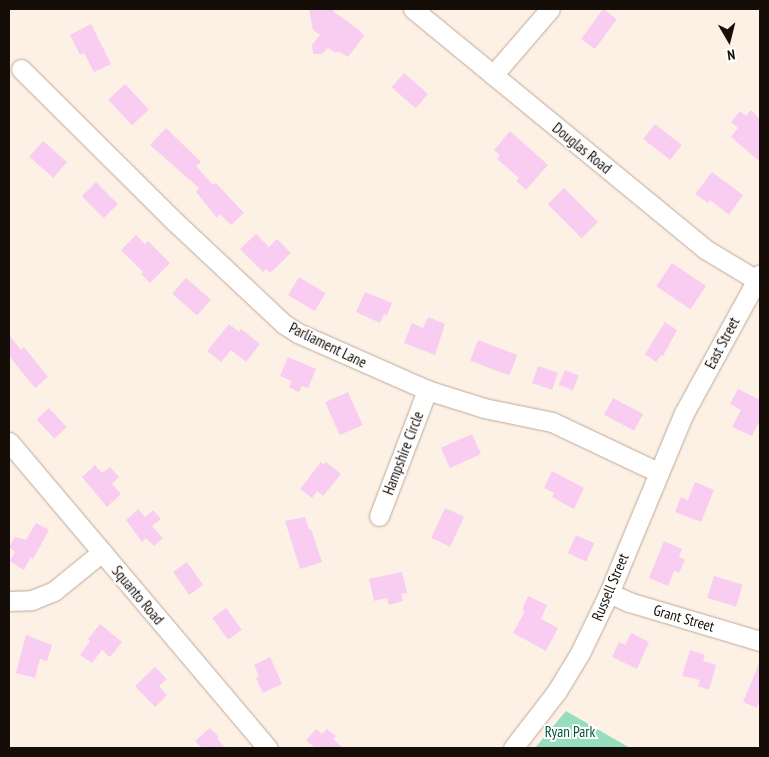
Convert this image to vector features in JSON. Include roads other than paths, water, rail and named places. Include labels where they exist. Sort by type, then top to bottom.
[{"type":"street","name":"Douglas Road","points":[[413,9],[705,249],[759,278]]},
{"type":"street","points":[[493,75],[550,9]]},
{"type":"street","name":"Parliament Lane","points":[[21,69],[185,232],[284,324],[427,390],[484,408],[552,422],[658,472]]},
{"type":"street","name":"East Street","points":[[684,413],[759,278]]},
{"type":"street","name":"Hampshire Circle","points":[[379,516],[427,390]]},
{"type":"street","name":"Russell Street","points":[[513,748],[566,678],[609,593],[684,413]]},
{"type":"street","name":"Squanto Road","points":[[9,442],[268,748]]},
{"type":"street","points":[[9,601],[32,600],[54,591],[102,552]]},
{"type":"street","name":"Grant Street","points":[[609,593],[629,602],[760,641]]},
{"type":"park label","name":"Ryan Park","points":[[570,732]]}]
